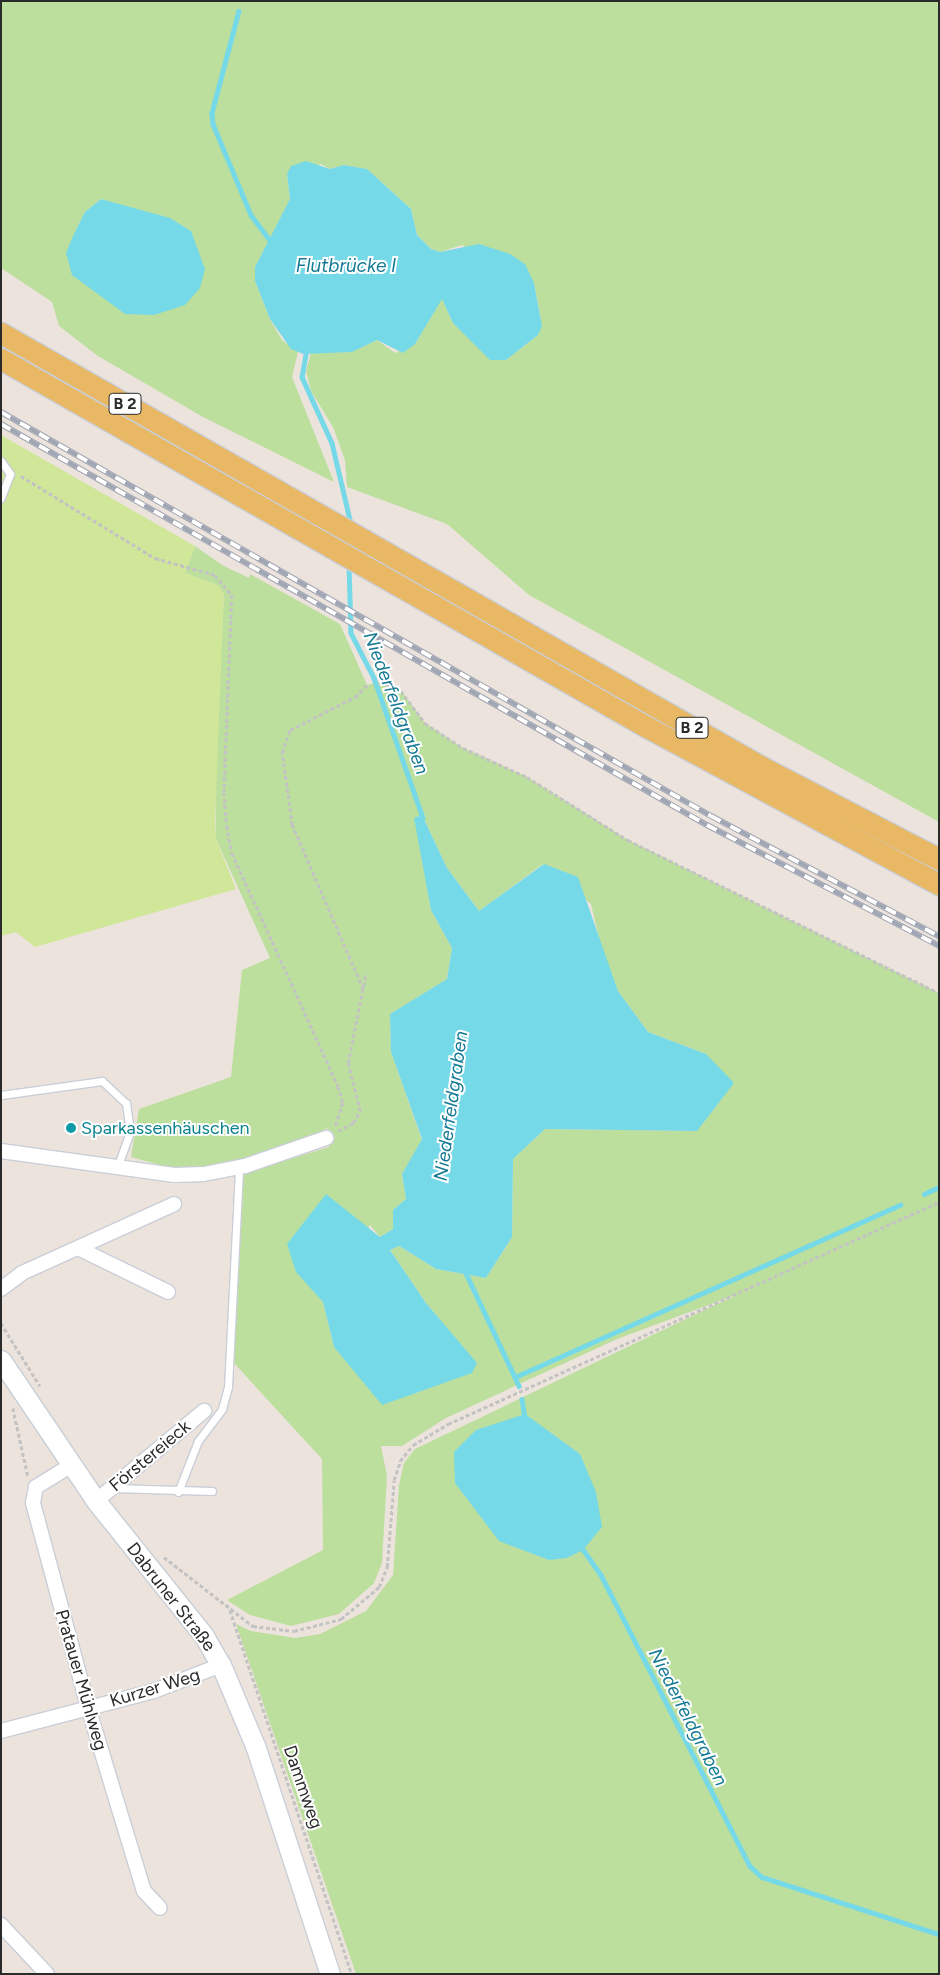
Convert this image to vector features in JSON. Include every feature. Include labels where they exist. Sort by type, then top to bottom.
[{"type":"main road","name":"B 2","points":[[1,333],[762,767],[939,859]]},
{"type":"main road","name":"B 2","points":[[1,358],[751,785],[939,884]]},
{"type":"street","points":[[1,1151],[174,1175],[238,1167],[326,1138]]},
{"type":"street","points":[[1,1289],[22,1273],[80,1249],[174,1204]]},
{"type":"street","points":[[80,1249],[168,1292]]},
{"type":"street","name":"Dabruner Straße","points":[[1,1360],[73,1464],[96,1501],[204,1636],[222,1665],[256,1748],[330,1974]]},
{"type":"street","name":"Förstereieck","points":[[96,1501],[114,1488],[204,1411]]},
{"type":"street","points":[[33,1495],[36,1487],[73,1464]]},
{"type":"street","name":"Pratauer Mühlweg","points":[[33,1495],[88,1707],[144,1891],[160,1908]]},
{"type":"street","name":"Kurzer Weg","points":[[1,1731],[154,1690],[222,1665]]},
{"type":"street","points":[[1,1925],[47,1974]]},
{"type":"lane","points":[[1,461],[10,474],[1,498]]},
{"type":"lane","points":[[1,1095],[102,1081],[126,1103],[130,1132],[117,1168]]},
{"type":"lane","points":[[178,1492],[198,1441],[222,1409],[228,1387],[238,1167]]},
{"type":"lane","points":[[114,1488],[178,1492],[212,1491]]},
{"type":"path","points":[[14,471],[155,558],[215,575],[232,595],[224,792],[227,826],[232,853],[338,1086],[343,1103],[340,1121],[326,1138]]},
{"type":"path","points":[[379,682],[401,691],[425,723],[588,812],[628,840],[939,993]]},
{"type":"path","points":[[363,989],[295,834],[282,753],[290,730],[355,696],[367,685]]},
{"type":"path","points":[[326,1138],[353,1123],[360,1111],[348,1063],[366,972]]},
{"type":"path","points":[[156,1552],[229,1610],[253,1626],[273,1631],[318,1627],[341,1619],[379,1587],[387,1567],[394,1480],[400,1461],[413,1445],[448,1424],[939,1202]]},
{"type":"path","points":[[12,1404],[33,1495]]},
{"type":"path","name":"Dammweg","points":[[229,1610],[352,1974]]},
{"type":"green space","points":[[1,1],[939,1],[939,822],[529,595],[447,524],[347,487],[345,460],[333,427],[311,391],[306,371],[311,353],[351,352],[377,340],[395,353],[415,344],[442,298],[453,323],[506,360],[538,335],[541,320],[534,283],[462,245],[440,252],[431,249],[417,235],[411,209],[367,169],[344,165],[330,169],[321,164],[287,174],[290,199],[255,268],[255,281],[270,319],[282,340],[298,352],[292,377],[334,482],[203,417],[98,356],[59,326],[52,302],[1,268]],"holes":[[[101,199],[133,209],[66,253],[85,212]]]},
{"type":"green space","points":[[1,435],[195,546],[185,573],[217,585],[224,594],[215,818],[216,839],[236,889],[35,947],[16,932],[1,936]]},
{"type":"green space","points":[[195,546],[222,565],[249,578],[250,574],[340,624],[367,685],[379,682],[401,691],[425,723],[463,748],[527,777],[628,840],[939,993],[939,1974],[356,1974],[236,1624],[251,1631],[295,1638],[320,1634],[366,1611],[393,1575],[399,1485],[404,1463],[415,1449],[738,1294],[617,1339],[446,1418],[402,1446],[381,1446],[387,1476],[382,1563],[374,1583],[339,1614],[291,1626],[250,1615],[227,1600],[323,1550],[322,1459],[233,1362],[243,1174],[329,1147],[327,1127],[324,1132],[243,1161],[202,1168],[171,1168],[131,1157],[139,1109],[231,1077],[242,970],[270,958],[216,839],[215,749],[224,594],[217,585],[185,573]],"holes":[[[422,815],[447,868],[479,911],[543,864],[591,904],[604,959],[618,991],[648,1032],[706,1054],[697,1131],[545,1129],[513,1159],[512,1237],[486,1278],[436,1269],[399,1246],[390,1250],[426,1303],[476,1363],[334,1347],[323,1302],[370,1225],[380,1237],[393,1229],[393,1210],[406,1199],[402,1174],[422,1140],[391,1052],[390,1014],[447,979],[452,948],[431,910],[415,818]]]},
{"type":"water","name":"Flutbrücke I","points":[[306,161],[330,169],[344,165],[367,169],[411,209],[417,235],[431,249],[440,252],[479,244],[510,254],[525,264],[534,283],[542,326],[538,335],[506,360],[490,360],[453,323],[442,299],[415,344],[403,353],[377,340],[352,352],[303,354],[291,349],[270,319],[255,281],[255,267],[290,199],[287,174],[291,166]]},
{"type":"water","points":[[101,199],[170,218],[191,231],[205,269],[200,288],[185,305],[154,315],[125,314],[72,275],[66,253],[85,212]]},
{"type":"water","points":[[422,815],[447,868],[479,911],[544,864],[578,877],[618,991],[648,1032],[706,1054],[734,1083],[697,1131],[545,1129],[513,1159],[512,1237],[486,1278],[436,1269],[399,1246],[390,1250],[426,1303],[477,1363],[472,1373],[382,1405],[334,1347],[323,1302],[296,1272],[287,1244],[326,1194],[380,1237],[393,1229],[393,1210],[406,1199],[402,1174],[422,1139],[391,1052],[390,1014],[447,979],[452,948],[431,910],[414,818]]},
{"type":"water","points":[[525,1414],[580,1454],[596,1492],[602,1527],[583,1550],[567,1558],[549,1560],[499,1541],[455,1483],[454,1452],[476,1430]]},
{"type":"waterway","name":"Niederfeldgraben","points":[[239,11],[212,113],[213,124],[251,215],[273,244]]},
{"type":"waterway","name":"Niederfeldgraben","points":[[307,349],[302,377],[332,443],[351,524]]},
{"type":"waterway","name":"Niederfeldgraben","points":[[349,563],[351,633],[374,678],[423,818]]},
{"type":"waterway","points":[[924,1194],[939,1187]]},
{"type":"waterway","points":[[515,1377],[900,1205]]},
{"type":"waterway","name":"Niederfeldgraben","points":[[465,1271],[519,1386]]},
{"type":"waterway","name":"Niederfeldgraben","points":[[522,1399],[525,1418]]},
{"type":"waterway","name":"Niederfeldgraben","points":[[580,1545],[601,1575],[750,1866],[762,1877],[939,1934]]},
{"type":"railway","points":[[1,412],[711,816],[939,936]]},
{"type":"railway","points":[[1,424],[707,825],[939,946]]},
{"type":"place","name":"Sparkassenhäuschen","points":[[71,1128]]}]
